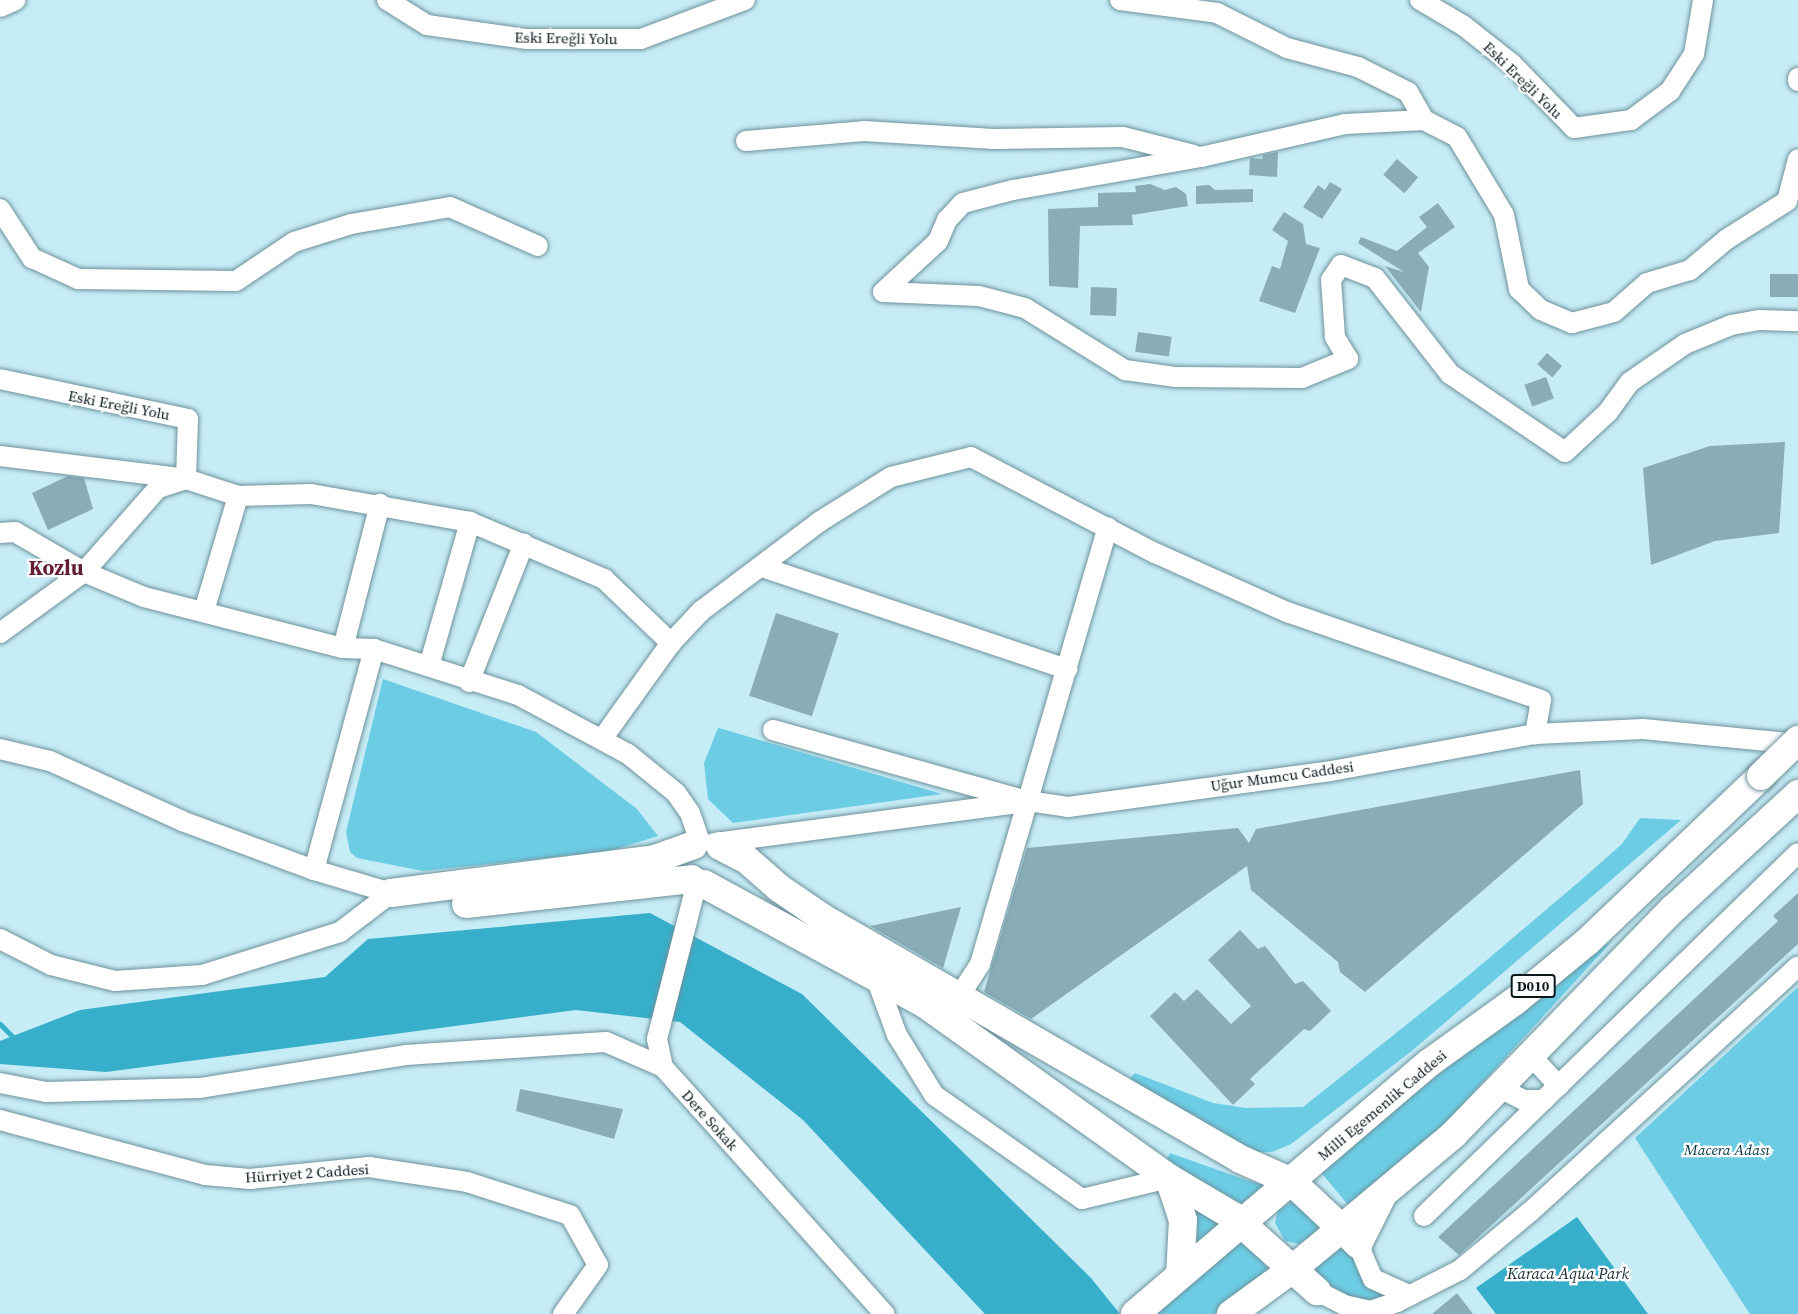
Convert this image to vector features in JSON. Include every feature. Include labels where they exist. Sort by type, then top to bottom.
[{"type":"highway","name":"Milli Egemenlik Caddesi","points":[[1135,1314],[1429,1064],[1514,1002],[1588,941],[1798,742]]},
{"type":"highway","points":[[1231,1314],[1283,1276],[1351,1236],[1382,1196],[1500,1089],[1673,909],[1798,794]]},
{"type":"highway","points":[[391,893],[410,901],[440,906],[717,881],[726,871],[727,857],[707,844]]},
{"type":"highway","points":[[707,844],[684,861],[698,881],[925,1004],[1169,1178],[1243,1224],[1283,1276],[1317,1291]]},
{"type":"highway","points":[[391,893],[655,859],[707,844],[746,859],[779,888],[823,918],[1240,1158],[1292,1182],[1351,1236]]},
{"type":"highway","points":[[1240,1158],[1275,1165],[1314,1161]]},
{"type":"highway","points":[[1169,1178],[1183,1220],[1171,1283]]},
{"type":"street","points":[[0,7],[16,0]]},
{"type":"street","name":"Eski Ereğli Yolu","points":[[387,0],[427,25],[527,39],[641,39],[746,0]]},
{"type":"street","points":[[1120,0],[1217,13],[1287,48],[1358,67],[1408,92],[1424,120]]},
{"type":"street","name":"Eski Ereğli Yolu","points":[[1420,0],[1464,26],[1512,64],[1574,128],[1631,120],[1670,91],[1694,54],[1703,0]]},
{"type":"street","points":[[1798,159],[1786,201],[1727,239],[1690,270],[1647,283],[1614,312],[1572,323],[1541,310],[1519,289],[1504,215],[1457,137],[1424,120],[1345,124],[1201,157],[1013,190],[963,203],[947,220],[938,241],[883,292],[979,296],[1025,308],[1125,370],[1175,377],[1302,378],[1347,359],[1335,337],[1331,280],[1341,265],[1375,278],[1450,374],[1565,452],[1608,412],[1630,382],[1684,344],[1731,325],[1760,320],[1798,321]]},
{"type":"street","points":[[746,141],[864,131],[994,139],[1123,137],[1201,157]]},
{"type":"street","points":[[0,209],[32,258],[78,279],[236,280],[294,242],[351,224],[450,207],[538,246]]},
{"type":"street","name":"Eski Ereğli Yolu","points":[[0,379],[188,420],[186,478]]},
{"type":"street","points":[[0,456],[186,478],[238,496],[311,494],[380,504],[470,522],[524,543],[604,579],[671,644]]},
{"type":"street","points":[[602,739],[671,644],[701,611],[819,522],[891,477],[971,458],[1155,553],[1287,612],[1540,700],[1535,734]]},
{"type":"street","points":[[0,633],[84,572],[158,488],[186,478]]},
{"type":"street","points":[[204,611],[238,496]]},
{"type":"street","points":[[343,648],[380,504]]},
{"type":"street","points":[[429,666],[470,522]]},
{"type":"street","points":[[960,995],[980,964],[1108,527]]},
{"type":"street","points":[[0,533],[15,532],[84,572],[144,597],[343,648],[374,649],[429,666],[469,682],[518,695],[628,754],[676,793],[707,844],[1028,801]]},
{"type":"street","points":[[469,682],[524,543]]},
{"type":"street","points":[[762,567],[1067,669]]},
{"type":"street","points":[[314,870],[374,649]]},
{"type":"street","name":"Uğur Mumcu Caddesi","points":[[1028,801],[1068,807],[1331,771],[1535,734],[1643,729],[1798,742]]},
{"type":"street","points":[[773,730],[1028,801]]},
{"type":"street","points":[[0,750],[50,761],[182,821],[314,870],[391,893]]},
{"type":"street","points":[[1424,1216],[1798,853]]},
{"type":"street","points":[[663,1067],[657,1039],[698,881]]},
{"type":"street","points":[[0,939],[51,965],[115,981],[202,975],[340,932],[391,893]]},
{"type":"street","points":[[1317,1291],[1344,1305],[1370,1311],[1460,1270],[1531,1211],[1798,966]]},
{"type":"street","points":[[875,975],[897,1035],[934,1095],[1082,1199],[1169,1178]]},
{"type":"street","points":[[0,1083],[46,1092],[200,1088],[405,1054],[606,1042],[663,1067]]},
{"type":"street","points":[[1531,1056],[1559,1086]]},
{"type":"street","name":"Dere Sokak","points":[[663,1067],[885,1314]]},
{"type":"street","points":[[1500,1089],[1524,1100],[1544,1100]]},
{"type":"street","name":"Hürriyet 2 Caddesi","points":[[0,1120],[205,1175],[250,1179],[369,1167],[467,1182],[570,1215],[598,1265],[562,1314]]},
{"type":"street","points":[[1351,1236],[1373,1279],[1409,1295]]},
{"type":"green space","points":[[383,679],[536,732],[637,809],[658,836],[610,851],[423,871],[357,858],[350,852],[346,832]]},
{"type":"green space","points":[[718,728],[942,794],[733,823],[708,799],[704,763]]},
{"type":"green space","points":[[1640,818],[1681,820],[1413,1050],[1291,1144],[1272,1152],[1252,1152],[1127,1082],[1135,1073],[1213,1103],[1246,1108],[1303,1107],[1469,975],[1580,881],[1622,844]]},
{"type":"green space","points":[[1613,940],[1419,1152],[1354,1212],[1319,1170],[1561,977]]},
{"type":"green space","name":"Macera Adası","points":[[1798,987],[1798,1314],[1750,1314],[1635,1138]]},
{"type":"green space","points":[[1170,1153],[1266,1185],[1245,1206],[1166,1161]]},
{"type":"green space","points":[[1189,1198],[1227,1226],[1186,1252]]},
{"type":"green space","points":[[1296,1200],[1319,1224],[1317,1232],[1299,1244],[1285,1241],[1275,1223],[1278,1210]]},
{"type":"green space","points":[[1239,1233],[1274,1276],[1214,1314],[1152,1314]]},
{"type":"green space","points":[[1345,1246],[1359,1267],[1393,1298],[1373,1304],[1348,1299],[1310,1271]]},
{"type":"water","points":[[650,913],[802,994],[1091,1278],[1120,1314],[985,1314],[803,1120],[680,1022],[576,1010],[106,1072],[0,1064],[0,1041],[80,1010],[325,977],[368,939]]},
{"type":"water","name":"Karaca Aqua Park","points":[[1577,1217],[1648,1314],[1496,1314],[1476,1288]]},
{"type":"building","points":[[1278,152],[1277,177],[1249,175],[1250,158],[1262,159],[1263,155]]},
{"type":"building","points":[[1397,159],[1418,177],[1404,193],[1383,175]]},
{"type":"building","points":[[1330,182],[1342,189],[1322,219],[1303,207],[1318,185],[1325,190]]},
{"type":"building","points":[[1150,184],[1165,190],[1176,187],[1186,194],[1188,206],[1132,215],[1133,225],[1080,226],[1078,288],[1049,286],[1048,209],[1098,207],[1098,193],[1136,192],[1135,186]]},
{"type":"building","points":[[1209,185],[1215,190],[1253,189],[1253,202],[1196,204],[1196,186]]},
{"type":"building","points":[[1438,203],[1455,227],[1418,253],[1429,267],[1421,312],[1385,266],[1404,272],[1358,243],[1361,237],[1397,251],[1427,227],[1419,217]]},
{"type":"building","points":[[1284,212],[1303,224],[1306,244],[1320,248],[1295,313],[1259,301],[1272,266],[1280,269],[1288,241],[1272,230]]},
{"type":"building","points":[[1770,274],[1798,274],[1798,297],[1770,297]]},
{"type":"building","points":[[1091,287],[1117,288],[1116,316],[1090,315]]},
{"type":"building","points":[[1138,332],[1172,337],[1169,357],[1135,352]]},
{"type":"building","points":[[1547,353],[1562,366],[1552,377],[1537,364]]},
{"type":"building","points":[[1546,377],[1554,399],[1532,406],[1524,385]]},
{"type":"building","points":[[1785,442],[1779,533],[1715,541],[1651,565],[1643,468],[1710,446]]},
{"type":"building","points":[[68,476],[84,478],[93,509],[48,530],[32,493]]},
{"type":"building","points":[[776,613],[839,633],[812,716],[749,696]]},
{"type":"building","points":[[1580,770],[1583,804],[1365,992],[1340,972],[1338,962],[1251,890],[1247,866],[1031,1019],[984,992],[1027,848],[1238,828],[1249,843],[1256,829]]},
{"type":"building","points":[[1798,893],[1798,944],[1459,1255],[1438,1237],[1778,921],[1773,916]]},
{"type":"building","points":[[961,907],[943,968],[870,926]]},
{"type":"building","points":[[1240,930],[1258,949],[1265,946],[1295,984],[1303,981],[1331,1011],[1310,1031],[1304,1029],[1250,1079],[1255,1084],[1233,1105],[1150,1016],[1175,992],[1184,1001],[1197,989],[1231,1024],[1251,1006],[1208,960]]},
{"type":"building","points":[[520,1089],[623,1109],[614,1139],[516,1111]]},
{"type":"building","points":[[1457,1293],[1473,1314],[1432,1314]]},
{"type":"waterway","points":[[0,1024],[12,1036]]},
{"type":"district","name":"Kozlu","points":[[56,568]]}]
